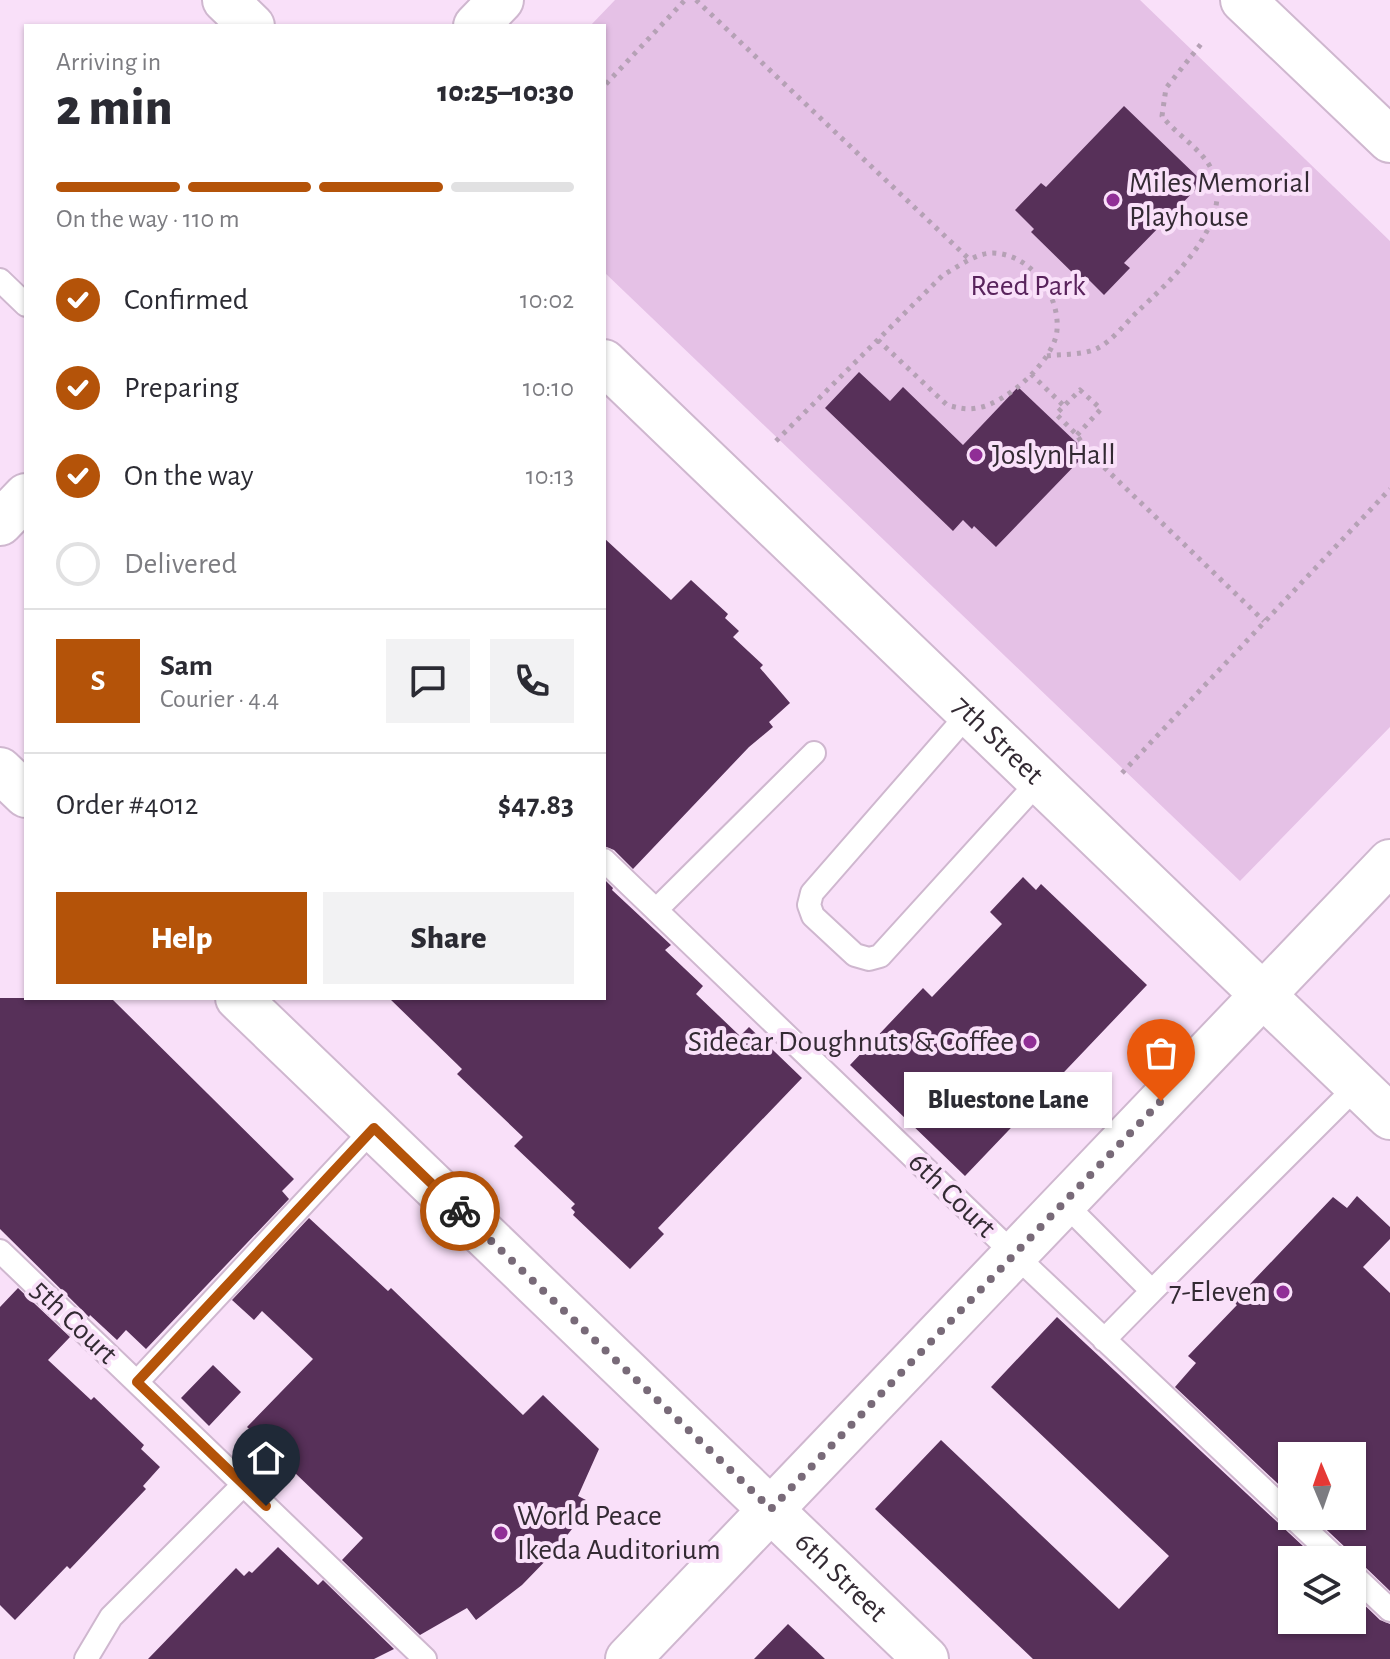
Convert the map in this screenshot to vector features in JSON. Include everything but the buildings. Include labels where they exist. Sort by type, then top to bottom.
[{"type":"street","points":[[225,0],[250,24]]},
{"type":"street","points":[[478,24],[501,0]]},
{"type":"street","points":[[1243,0],[1390,140]]},
{"type":"street","name":"7th Street","points":[[606,364],[1390,1117]]},
{"type":"street","points":[[0,523],[24,498]]},
{"type":"street","points":[[0,770],[24,793]]},
{"type":"street","points":[[628,1659],[1390,862]]},
{"type":"street","name":"6th Street","points":[[240,1000],[926,1659]]},
{"type":"lane","points":[[0,280],[24,303]]},
{"type":"lane","points":[[969,713],[812,893],[809,905],[813,916],[855,955],[869,959],[880,956],[1040,780]]},
{"type":"lane","points":[[656,910],[814,753]]},
{"type":"lane","name":"6th Court","points":[[606,862],[1323,1546]]},
{"type":"lane","points":[[1104,1340],[1357,1086]]},
{"type":"lane","points":[[137,1382],[374,1128]]},
{"type":"lane","points":[[1064,1203],[1152,1291]]},
{"type":"lane","name":"5th Court","points":[[0,1251],[425,1659]]},
{"type":"lane","points":[[86,1659],[111,1617],[244,1484]]},
{"type":"lane","points":[[1366,1587],[1390,1610]]},
{"type":"path","points":[[606,84],[685,0]]},
{"type":"path","points":[[696,0],[970,260]]},
{"type":"path","points":[[1046,356],[1096,349],[1114,335],[1192,258],[1208,229],[1215,199],[1214,176],[1197,149],[1173,131],[1162,116],[1166,88],[1201,44]]},
{"type":"path","points":[[776,441],[943,275],[970,260],[992,253],[1011,257],[1031,269],[1048,289],[1057,331],[1046,356],[1031,374],[993,404],[961,409],[947,405],[927,389],[878,340]]},
{"type":"path","points":[[1031,374],[1064,406]]},
{"type":"path","points":[[1077,435],[1101,409],[1080,390],[1056,414],[1077,435],[1087,451],[1264,621]]},
{"type":"path","points":[[1122,773],[1390,489]]},
{"type":"green space","name":"Reed Park","points":[[615,0],[1140,0],[1390,241],[1390,727],[1240,881],[606,274],[606,24],[592,24]]},
{"type":"way so far","points":[[460,1211],[771,1509],[1161,1101]]},
{"type":"place","name":"Miles Memorial Playhouse","points":[[1113,200]]},
{"type":"place","name":"Joslyn Hall","points":[[976,455]]},
{"type":"place","name":"Sidecar Doughnuts & Coffee","points":[[1030,1042]]},
{"type":"place","name":"Bluestone Lane","points":[[1161,1101]]},
{"type":"place","name":"7-Eleven","points":[[1283,1292]]},
{"type":"place","name":"World Peace Ikeda Auditorium","points":[[501,1533]]},
{"type":"route","points":[[266,1506],[137,1382],[374,1128],[460,1211]]}]
